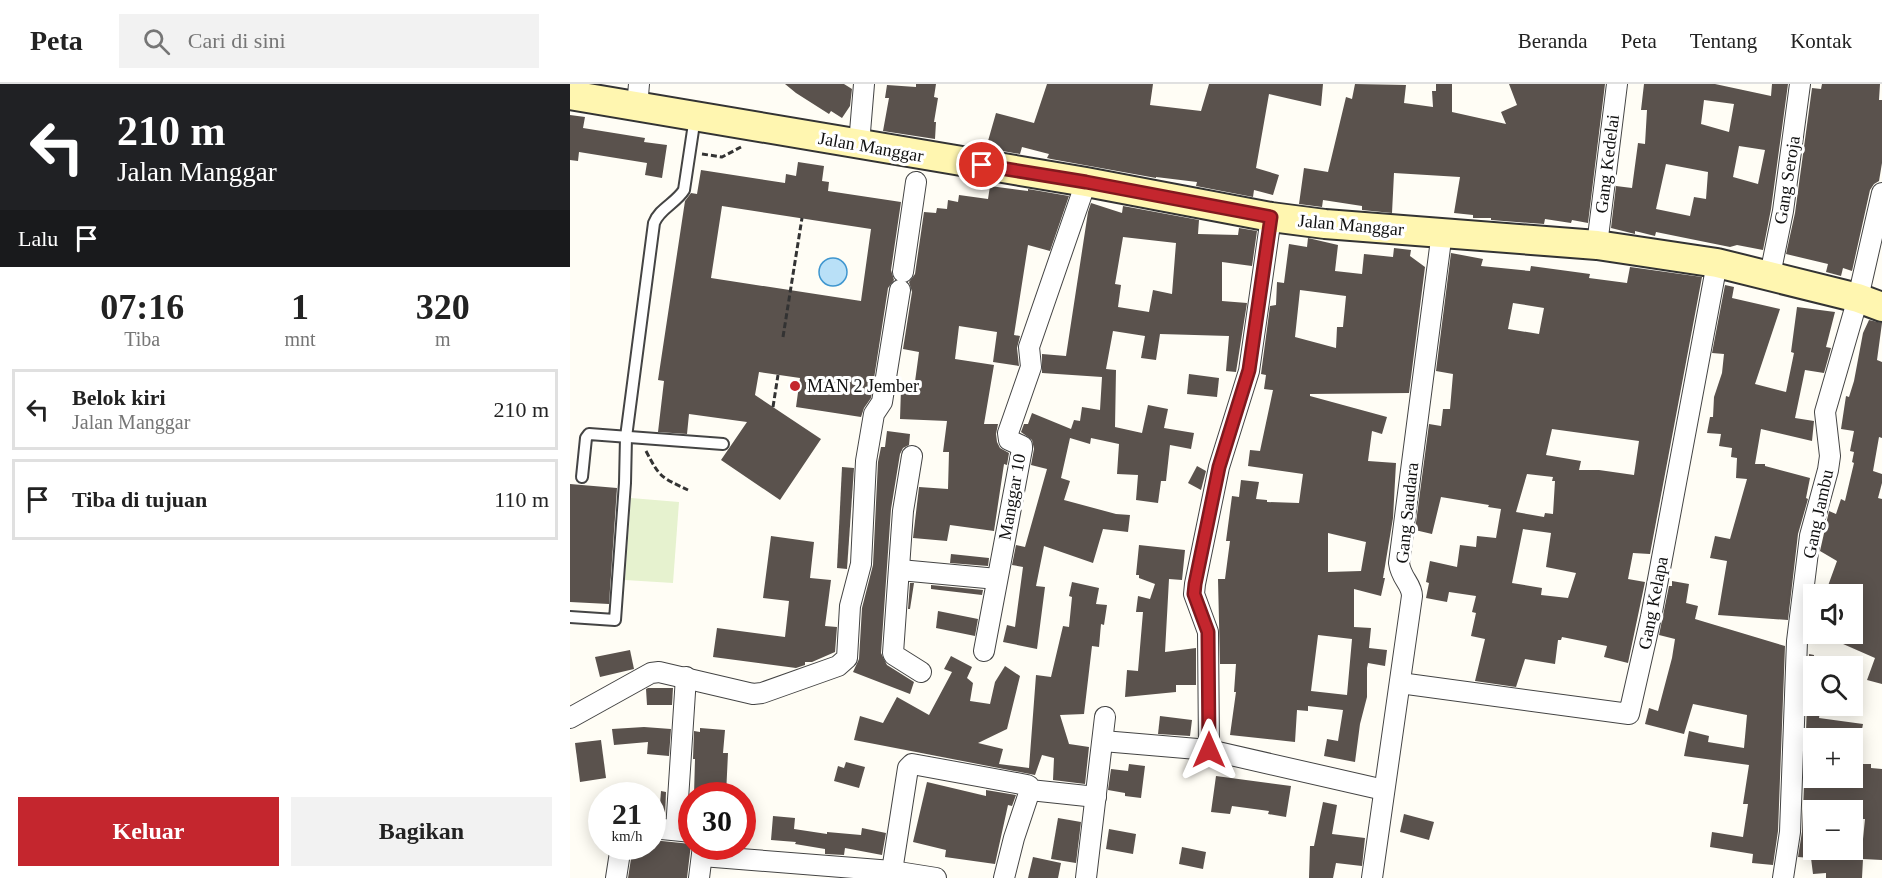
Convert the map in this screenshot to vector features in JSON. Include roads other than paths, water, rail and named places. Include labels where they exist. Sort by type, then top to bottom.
[{"type":"main road","name":"Jalan Manggar","points":[[570,95],[638,95],[695,117],[1086,182],[1271,217],[1597,245],[1717,263],[1870,303]]},
{"type":"street","points":[[859,144],[864,84]]},
{"type":"street","name":"Gang Kedelai","points":[[1597,245],[1617,84]]},
{"type":"street","name":"Gang Seroja","points":[[1770,275],[1783,211],[1800,84]]},
{"type":"street","points":[[570,718],[651,674],[659,672],[746,692],[762,693],[838,666],[847,658],[850,606],[861,564],[866,461],[874,414],[882,402],[916,182]]},
{"type":"street","name":"Manggar 10","points":[[984,651],[1022,449],[1022,446],[1009,440],[1008,433],[1031,368],[1029,347],[1086,182]]},
{"type":"street","name":"Gang Jambu","points":[[1783,878],[1790,831],[1797,641],[1810,536],[1830,456],[1825,412],[1870,303],[1882,192]]},
{"type":"street","points":[[1209,750],[1208,632],[1194,594],[1195,584],[1219,467],[1249,370],[1271,217]]},
{"type":"street","name":"Gang Saudara","points":[[1372,878],[1412,596],[1411,588],[1400,571],[1401,548],[1442,232]]},
{"type":"street","name":"Gang Kelapa","points":[[1400,683],[1629,714],[1651,617],[1717,263]]},
{"type":"street","points":[[912,456],[904,508],[894,655],[921,672]]},
{"type":"street","points":[[900,570],[997,579]]},
{"type":"street","points":[[685,782],[686,677]]},
{"type":"street","points":[[1086,878],[1105,717]]},
{"type":"street","points":[[1103,741],[1209,750],[1384,790]]},
{"type":"street","points":[[892,872],[909,766],[912,764],[1029,786],[1030,790],[1004,878]]},
{"type":"street","points":[[1030,790],[1096,797]]},
{"type":"street","points":[[616,878],[619,860]]},
{"type":"street","points":[[699,878],[701,860]]},
{"type":"street","points":[[738,860],[778,870],[851,874],[892,872],[927,877]]},
{"type":"lane","points":[[570,617],[615,620],[626,437],[654,223],[656,218],[680,197],[684,190],[695,117]]},
{"type":"lane","points":[[582,477],[586,435],[723,444]]},
{"type":"water","points":[[833,258],[843,262],[847,272],[843,282],[833,286],[823,282],[819,272],[823,262]]},
{"type":"place","name":"MAN 2 Jember","points":[[795,386]]}]
